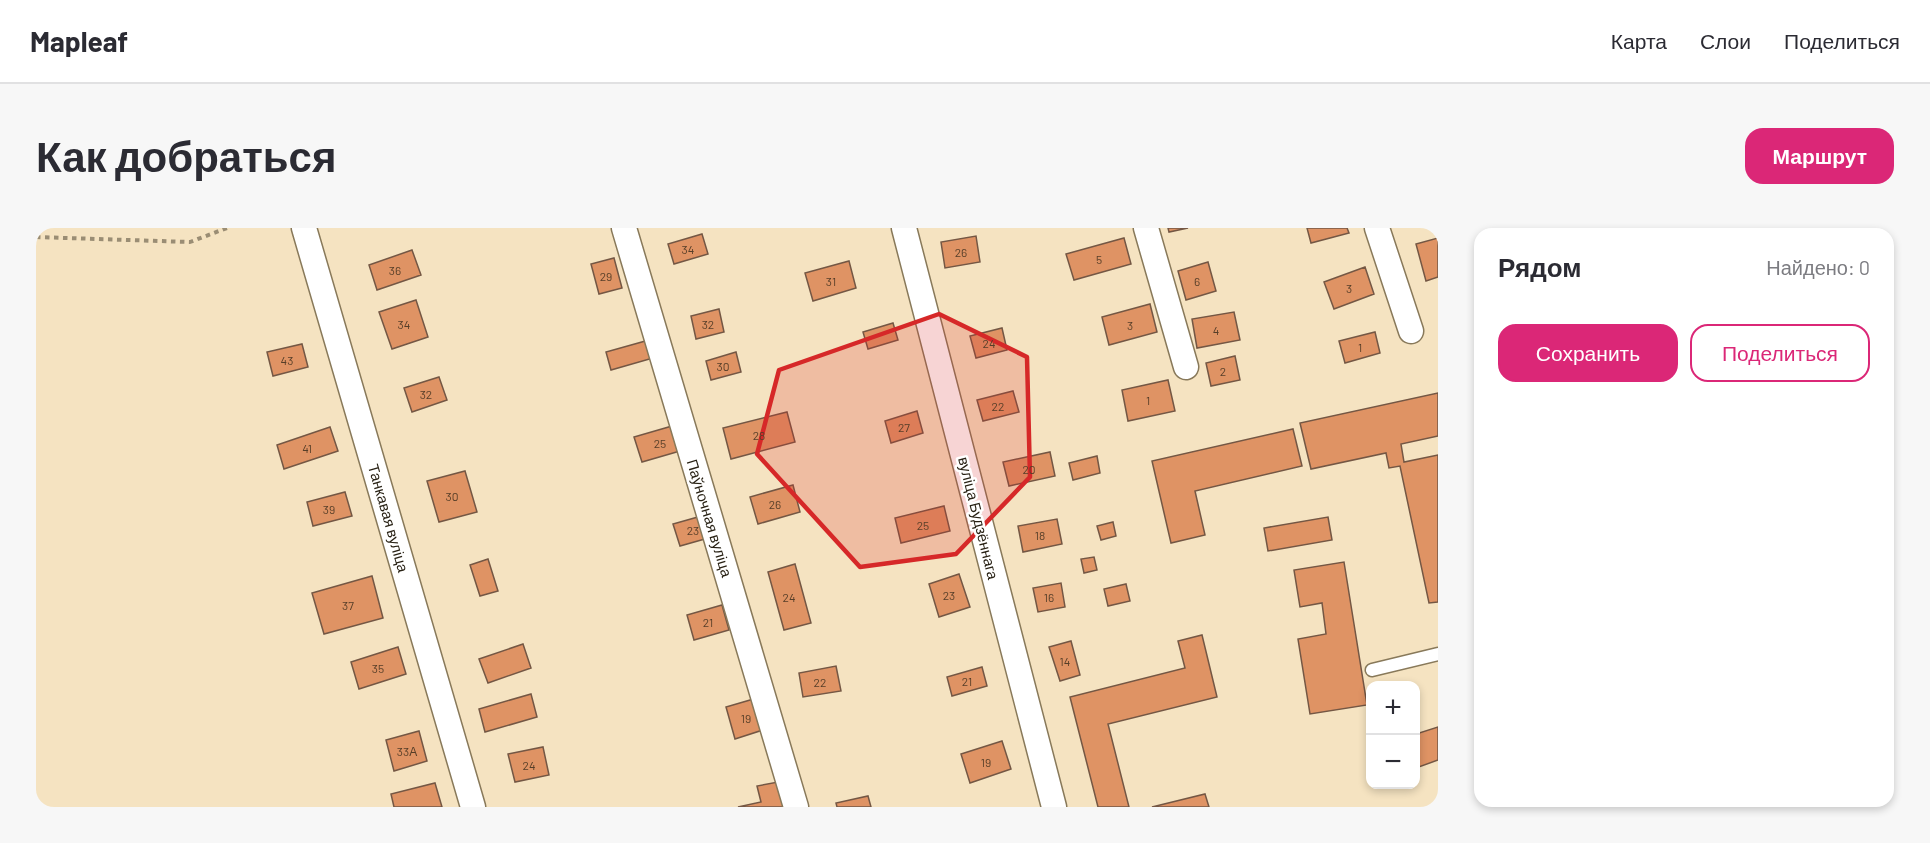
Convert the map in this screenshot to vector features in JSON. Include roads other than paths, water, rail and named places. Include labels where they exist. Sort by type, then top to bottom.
[{"type":"street","name":"Танкавая вуліца","points":[[304,228],[473,807]]},
{"type":"street","name":"Паўночная вуліца","points":[[624,228],[796,807]]},
{"type":"street","name":"вуліца Будзённага","points":[[904,228],[1054,807]]},
{"type":"street","points":[[1146,228],[1186,367]]},
{"type":"street","points":[[1377,228],[1411,331]]},
{"type":"lane","points":[[1371,670],[1438,654]]}]
